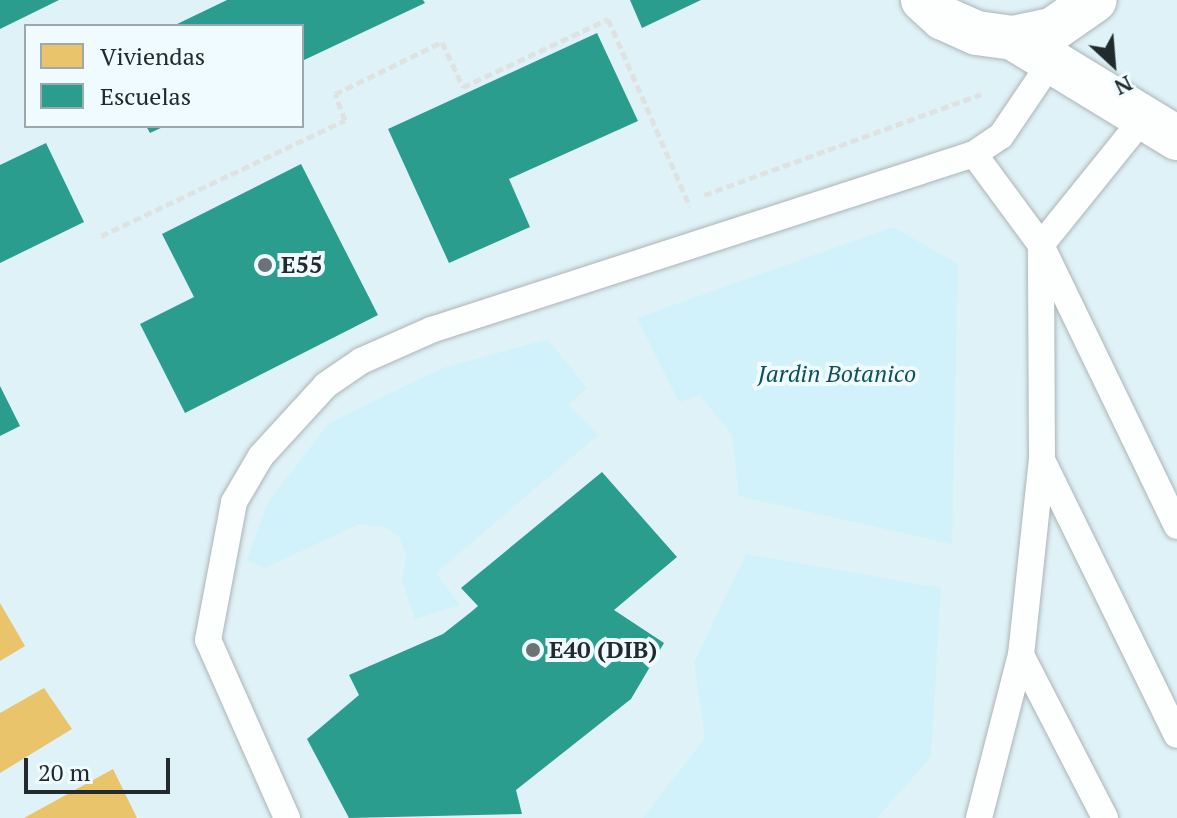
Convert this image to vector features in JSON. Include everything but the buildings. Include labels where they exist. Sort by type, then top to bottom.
[{"type":"street","points":[[923,0],[943,18],[977,33],[1013,38],[1052,30],[1095,0]]},
{"type":"street","points":[[1013,38],[1053,59],[1161,127]]},
{"type":"lane","points":[[287,818],[208,640],[234,502],[261,456],[326,385],[361,361],[431,330],[974,154],[1001,136],[1053,59]]},
{"type":"lane","points":[[980,817],[1021,655],[1042,460],[1041,245],[1161,127]]},
{"type":"lane","points":[[974,154],[1041,245],[1177,526]]},
{"type":"lane","points":[[1042,460],[1177,735]]},
{"type":"lane","points":[[1021,655],[1105,818]]},
{"type":"path","points":[[101,236],[345,120],[335,94],[442,42],[463,87],[608,19],[706,242]]},
{"type":"shaded area","points":[[0,0],[1177,0],[1177,818],[0,818]]},
{"type":"green space","name":"Jardin Botanico","points":[[893,227],[958,264],[952,544],[739,496],[732,435],[700,395],[679,402],[637,318]]},
{"type":"green space","points":[[548,339],[587,388],[568,405],[598,435],[436,573],[460,605],[415,619],[402,580],[406,554],[399,537],[385,527],[359,524],[265,568],[247,561],[267,504],[329,423],[443,368]]},
{"type":"green space","points":[[746,554],[941,588],[931,757],[877,818],[643,818],[705,738],[694,663]]},
{"type":"place","name":"E55","points":[[265,265]]},
{"type":"place","name":"E40 (DIB)","points":[[533,650]]}]
